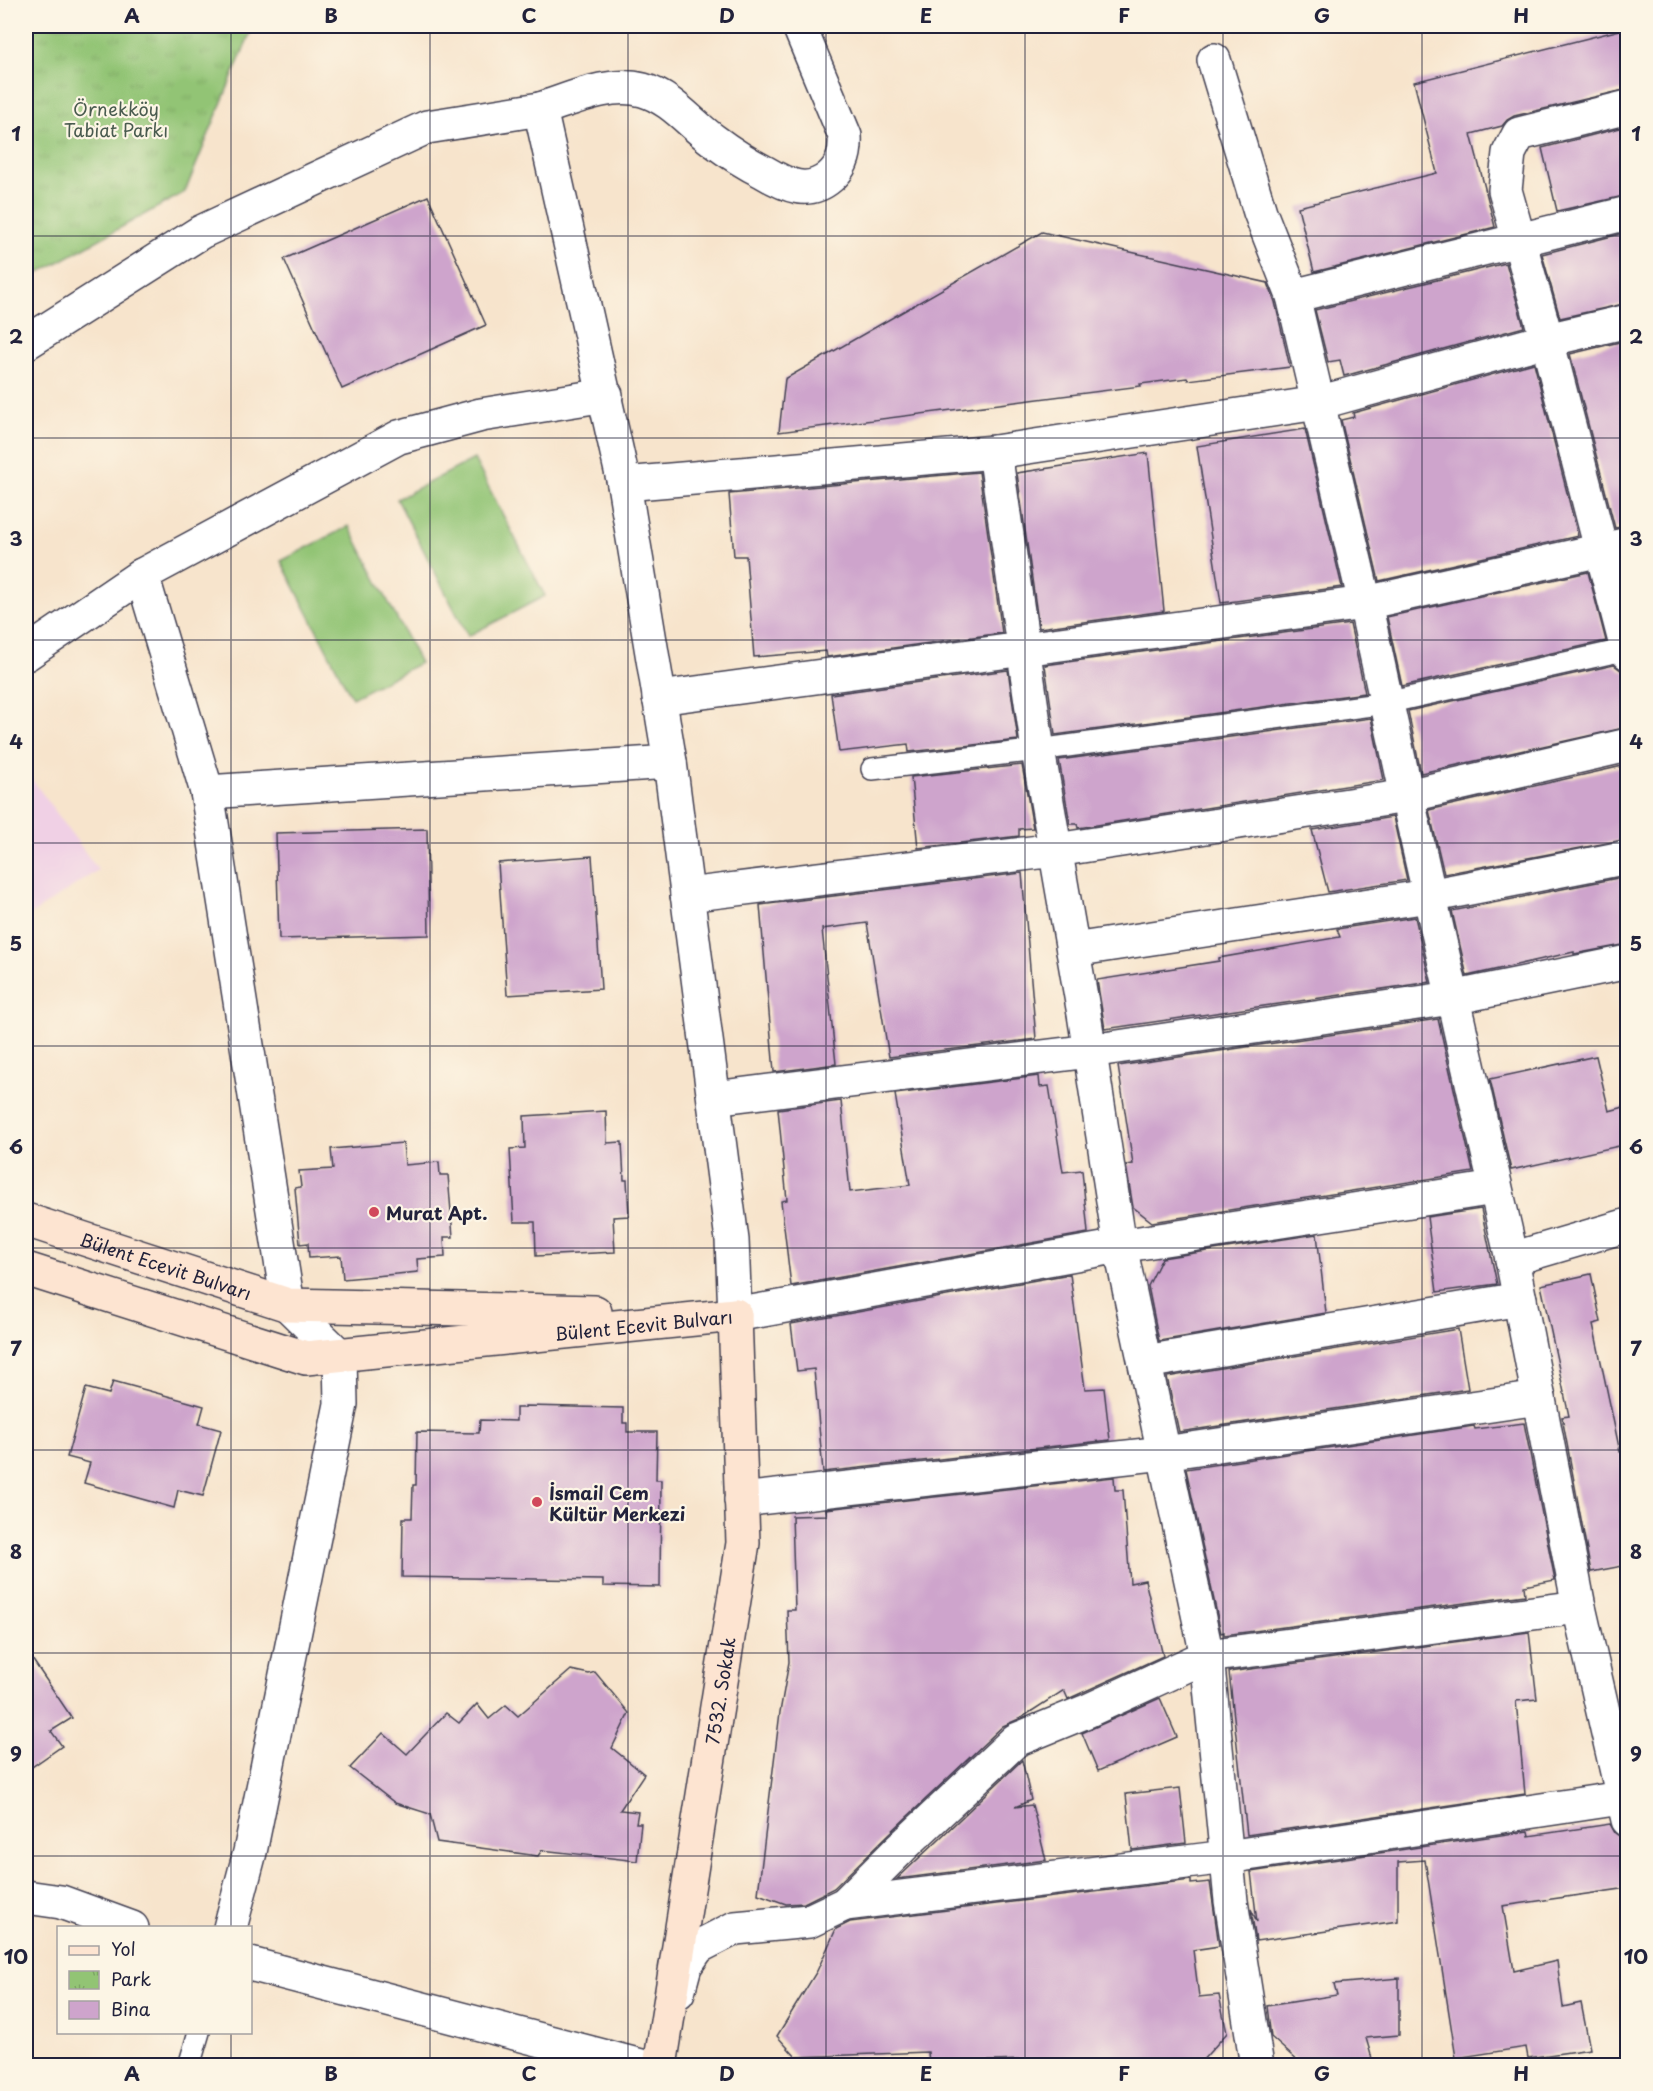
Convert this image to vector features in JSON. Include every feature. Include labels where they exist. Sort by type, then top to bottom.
[{"type":"street","points":[[26,343],[201,232],[427,127],[540,109],[611,88],[642,90],[660,97],[714,141],[785,185],[799,188],[812,187],[825,182],[836,173],[843,162],[845,136],[799,26]]},
{"type":"street","points":[[660,2066],[686,1966],[698,1947],[735,1928],[810,1921],[845,1904],[1626,1805],[1579,1607],[1512,1259],[1365,603],[1293,296],[1260,212],[1214,60]]},
{"type":"street","points":[[1627,651],[1614,547],[1547,340],[1504,190],[1509,153],[1519,134],[1628,107]]},
{"type":"street","points":[[540,109],[606,395],[624,484],[670,762],[732,1240],[735,1316],[1120,1246],[1495,1188]]},
{"type":"street","points":[[1293,296],[1628,213]]},
{"type":"street","points":[[624,484],[995,452],[1318,404],[1547,340],[1628,321]]},
{"type":"street","points":[[26,654],[142,575],[399,437],[481,415],[606,395]]},
{"type":"street","points":[[995,452],[1038,750],[1090,1051],[1120,1246],[1207,1656],[1231,1901],[1257,2066]]},
{"type":"street","points":[[659,698],[1365,603],[1614,547]]},
{"type":"street","points":[[142,575],[207,792],[288,1305],[340,1356],[341,1404],[250,1852],[231,1926]]},
{"type":"street","points":[[687,895],[1056,850],[1407,796],[1628,745]]},
{"type":"street","points":[[207,792],[670,762]]},
{"type":"street","points":[[1073,950],[1429,896],[1628,857]]},
{"type":"street","points":[[714,1098],[1090,1051],[1452,998],[1628,962]]},
{"type":"street","name":"Bülent Ecevit Bulvarı","points":[[26,1220],[288,1305],[735,1316]]},
{"type":"street","points":[[1512,1259],[1628,1225]]},
{"type":"street","name":"Bülent Ecevit Bulvarı","points":[[26,1269],[306,1358],[735,1316]]},
{"type":"street","points":[[1145,1362],[1520,1299]]},
{"type":"street","name":"7532. Sokak","points":[[660,2066],[743,1544],[735,1316]]},
{"type":"street","points":[[741,1500],[1164,1453],[1539,1398]]},
{"type":"street","points":[[845,1904],[1016,1740],[1087,1711],[1207,1656],[1579,1607]]},
{"type":"street","points":[[26,1897],[61,1902],[127,1926]]},
{"type":"street","points":[[252,1965],[641,2066]]},
{"type":"lane","points":[[872,769],[1038,750],[1386,703],[1627,651]]},
{"type":"lane","points":[[189,2066],[198,2034]]},
{"type":"shaded area","points":[[26,771],[98,870],[26,918]]},
{"type":"green space","name":"Örnekköy Tabiat Parkı","points":[[26,26],[253,26],[185,192],[26,280]]},
{"type":"green space","points":[[474,459],[545,596],[468,636],[397,499]]},
{"type":"green space","points":[[349,526],[420,663],[352,698],[281,561]]},
{"type":"building","points":[[1628,28],[1628,89],[1514,116],[1502,126],[1471,134],[1495,227],[1314,272],[1298,207],[1437,173],[1414,82]]},
{"type":"building","points":[[1628,126],[1628,195],[1557,211],[1542,148]]},
{"type":"building","points":[[428,196],[486,325],[342,389],[284,259]]},
{"type":"building","points":[[1042,232],[1268,283],[1275,302],[1290,367],[1188,380],[1187,378],[1140,384],[1141,386],[779,432],[785,379]]},
{"type":"building","points":[[1628,232],[1628,303],[1560,318],[1542,254]]},
{"type":"building","points":[[1506,263],[1524,327],[1344,376],[1340,360],[1328,362],[1315,310]]},
{"type":"building","points":[[1628,340],[1628,526],[1615,528],[1570,354]]},
{"type":"building","points":[[1534,363],[1578,536],[1379,581],[1341,420],[1354,417],[1353,413]]},
{"type":"building","points":[[1305,429],[1342,587],[1221,603],[1197,446]]},
{"type":"building","points":[[1148,453],[1164,611],[1039,628],[1017,473]]},
{"type":"building","points":[[979,472],[1002,633],[827,657],[826,651],[754,657],[746,556],[734,556],[729,494]]},
{"type":"building","points":[[1588,572],[1606,641],[1402,686],[1387,617]]},
{"type":"building","points":[[1350,624],[1365,693],[1055,735],[1045,665]]},
{"type":"building","points":[[1614,665],[1622,671],[1628,671],[1628,727],[1421,773],[1408,711]]},
{"type":"building","points":[[1008,670],[1018,740],[909,752],[908,744],[839,752],[831,694]]},
{"type":"building","points":[[1371,718],[1384,780],[1078,828],[1077,824],[1070,824],[1059,760]]},
{"type":"building","points":[[1022,765],[1033,828],[1019,829],[1019,836],[918,848],[911,777]]},
{"type":"building","points":[[1627,765],[1628,839],[1444,874],[1429,810]]},
{"type":"building","points":[[1393,817],[1407,880],[1328,892],[1312,830]]},
{"type":"building","points":[[427,829],[429,935],[279,939],[276,833]]},
{"type":"building","points":[[592,856],[601,989],[507,995],[498,863]]},
{"type":"building","points":[[1022,873],[1036,1039],[889,1057],[867,923],[822,929],[836,1064],[774,1072],[760,905]]},
{"type":"building","points":[[1628,876],[1628,944],[1574,954],[1574,952],[1467,976],[1452,911]]},
{"type":"building","points":[[1415,917],[1430,982],[1105,1029],[1097,980],[1219,961],[1219,958],[1340,937],[1337,929]]},
{"type":"building","points":[[1438,1019],[1473,1172],[1152,1222],[1133,1207],[1126,1165],[1133,1164],[1118,1066]]},
{"type":"building","points":[[1596,1056],[1609,1111],[1628,1106],[1628,1144],[1511,1170],[1490,1079]]},
{"type":"building","points":[[1039,1076],[1040,1087],[1049,1086],[1063,1172],[1082,1170],[1088,1233],[791,1286],[781,1201],[787,1200],[778,1109],[841,1101],[850,1192],[910,1185],[895,1094]]},
{"type":"building","points":[[606,1111],[607,1143],[622,1142],[624,1180],[627,1180],[629,1216],[613,1217],[615,1252],[536,1256],[535,1222],[514,1222],[510,1149],[525,1148],[524,1116]]},
{"type":"building","name":"Murat Apt.","points":[[403,1143],[405,1165],[439,1162],[440,1175],[448,1175],[453,1237],[444,1237],[445,1257],[417,1259],[418,1272],[343,1279],[341,1256],[309,1258],[308,1243],[300,1244],[295,1188],[301,1187],[299,1171],[333,1169],[331,1149]]},
{"type":"building","points":[[1481,1209],[1497,1284],[1437,1292],[1427,1217]]},
{"type":"building","points":[[1317,1234],[1326,1313],[1159,1341],[1148,1286],[1162,1258]]},
{"type":"building","points":[[1070,1274],[1085,1389],[1104,1388],[1110,1440],[823,1472],[814,1369],[797,1371],[791,1324]]},
{"type":"building","points":[[1591,1274],[1601,1322],[1593,1324],[1620,1452],[1628,1451],[1628,1565],[1591,1572],[1562,1417],[1569,1416],[1541,1285]]},
{"type":"building","points":[[1458,1329],[1468,1389],[1179,1432],[1167,1377]]},
{"type":"building","points":[[113,1381],[204,1406],[199,1424],[221,1430],[203,1496],[178,1490],[174,1508],[84,1483],[90,1463],[67,1457],[86,1388],[109,1394]]},
{"type":"building","name":"İsmail Cem Kültür Merkezi","points":[[525,1406],[623,1408],[623,1423],[627,1423],[627,1432],[657,1432],[656,1480],[661,1480],[660,1587],[603,1586],[603,1580],[402,1577],[403,1518],[412,1518],[413,1485],[416,1485],[417,1432],[479,1433],[480,1420],[516,1421],[516,1408],[525,1408]]},
{"type":"building","points":[[1524,1423],[1555,1580],[1524,1586],[1525,1595],[1224,1635],[1224,1632],[1221,1633],[1186,1469],[1474,1426],[1475,1429]]},
{"type":"building","points":[[1114,1477],[1115,1490],[1123,1490],[1130,1583],[1145,1580],[1163,1656],[1068,1699],[1064,1690],[1021,1718],[1003,1726],[834,1888],[804,1903],[786,1904],[758,1894],[780,1712],[789,1662],[787,1610],[795,1610],[792,1516],[827,1515],[826,1509]]},
{"type":"building","points":[[1529,1632],[1537,1699],[1516,1701],[1525,1794],[1247,1835],[1229,1672]]},
{"type":"building","points":[[26,1650],[72,1718],[51,1731],[62,1746],[26,1771]]},
{"type":"building","points":[[571,1670],[589,1674],[595,1672],[629,1713],[612,1748],[644,1774],[620,1810],[638,1812],[636,1823],[641,1823],[637,1861],[542,1850],[538,1856],[437,1842],[430,1814],[395,1803],[350,1768],[383,1733],[407,1754],[446,1713],[459,1723],[477,1704],[489,1719],[506,1705],[518,1716]]},
{"type":"building","points":[[1160,1698],[1177,1737],[1098,1771],[1082,1733]]},
{"type":"building","points":[[1022,1760],[1031,1800],[1015,1807],[1032,1805],[1046,1860],[897,1879]]},
{"type":"building","points":[[1180,1788],[1186,1843],[1132,1850],[1126,1794]]},
{"type":"building","points":[[1610,1824],[1615,1833],[1622,1838],[1628,1838],[1628,1888],[1503,1906],[1514,1971],[1557,1961],[1563,2007],[1581,2003],[1590,2049],[1528,2058],[1526,2047],[1456,2058],[1425,1860],[1398,1862],[1398,1921],[1256,1941],[1251,1909],[1257,1922],[1251,1872],[1528,1831],[1529,1836]]},
{"type":"building","points":[[1191,1880],[1191,1884],[1210,1882],[1219,1946],[1193,1950],[1199,1997],[1219,1995],[1227,2033],[1200,2063],[1030,2065],[1029,2060],[929,2063],[928,2052],[796,2057],[777,2036],[817,1971],[836,1929],[850,1922]]},
{"type":"building","points":[[1399,1978],[1399,2035],[1366,2038],[1373,2062],[1300,2063],[1271,2037],[1267,2006],[1337,1995],[1334,1984]]},
{"type":"place","name":"Murat Apt.","points":[[374,1212]]},
{"type":"place","name":"İsmail Cem Kültür Merkezi","points":[[537,1502]]}]
